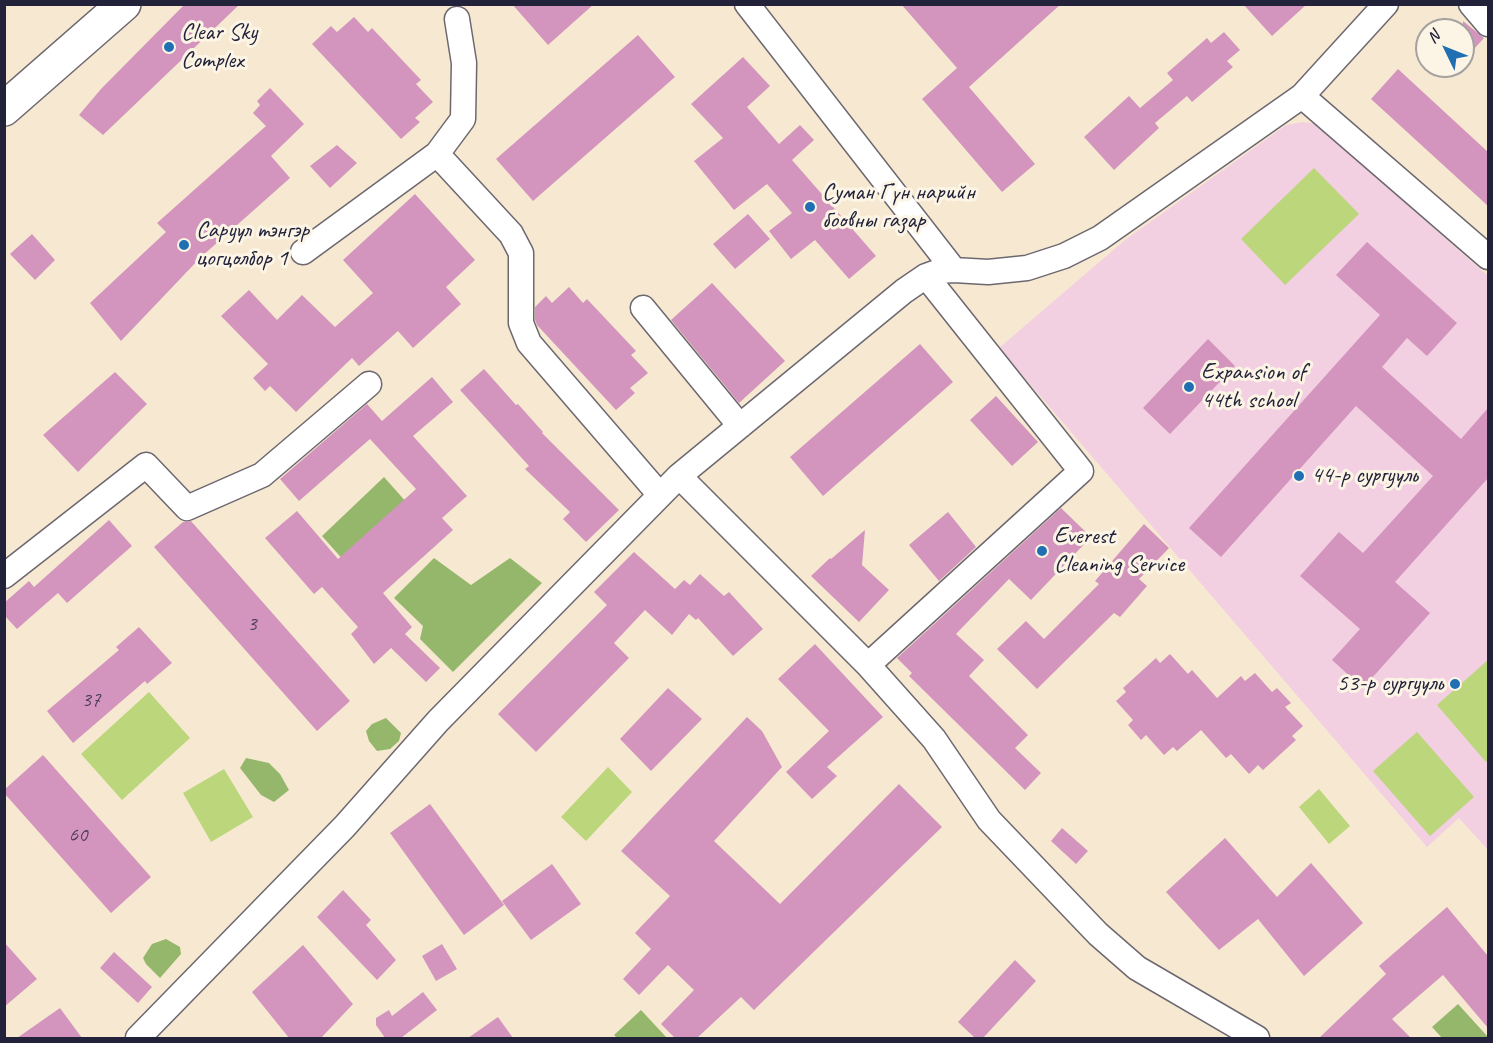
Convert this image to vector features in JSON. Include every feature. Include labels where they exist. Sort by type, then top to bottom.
[{"type":"main road","points":[[4,109],[124,4]]},
{"type":"street","points":[[747,4],[954,270]]},
{"type":"street","points":[[138,1038],[345,826],[438,721],[679,476],[904,291],[926,276],[940,271],[988,272],[1027,268],[1064,256],[1100,238],[1302,96],[1386,4]]},
{"type":"street","points":[[1471,4],[1488,24]]},
{"type":"street","points":[[303,252],[436,154],[463,119],[464,63],[457,19]]},
{"type":"street","points":[[1302,96],[1488,257]]},
{"type":"street","points":[[436,154],[512,234],[521,253],[521,323],[529,343],[660,495]]},
{"type":"street","points":[[868,666],[1081,471],[926,276]]},
{"type":"street","points":[[644,308],[740,426]]},
{"type":"street","points":[[4,576],[146,465],[187,507],[262,475],[369,384]]},
{"type":"street","points":[[679,476],[868,666],[934,739],[989,820],[1098,934],[1137,968],[1257,1038]]},
{"type":"shaded area","name":"44-р сургууль","points":[[1303,122],[1316,124],[1488,276],[1488,850],[1459,818],[1427,847],[999,348],[1125,240],[1286,125]]},
{"type":"green space","points":[[1314,168],[1359,214],[1285,285],[1241,239]]},
{"type":"green space","points":[[384,477],[408,504],[345,562],[322,536]]},
{"type":"green space","points":[[434,558],[471,585],[510,558],[542,583],[453,672],[420,639],[423,626],[394,598]]},
{"type":"green space","points":[[1488,660],[1488,760],[1486,762],[1437,705]]},
{"type":"green space","points":[[149,692],[190,738],[122,800],[81,754]]},
{"type":"green space","points":[[386,718],[401,733],[399,741],[390,749],[377,751],[369,741],[366,731],[372,724]]},
{"type":"green space","points":[[1417,732],[1474,797],[1430,836],[1373,771]]},
{"type":"green space","points":[[246,758],[269,763],[280,774],[289,790],[274,802],[261,795],[240,768]]},
{"type":"green space","points":[[608,767],[632,792],[586,841],[561,817]]},
{"type":"green space","points":[[224,769],[253,817],[211,842],[183,793]]},
{"type":"green space","points":[[1319,789],[1350,826],[1329,844],[1299,807]]},
{"type":"green space","points":[[166,939],[180,947],[181,954],[160,978],[143,958],[152,944]]},
{"type":"green space","points":[[1458,1004],[1488,1038],[1442,1038],[1432,1027]]},
{"type":"green space","points":[[641,1010],[667,1038],[617,1038],[614,1035]]},
{"type":"building","name":"Clear Sky Complex","points":[[185,4],[240,4],[103,135],[79,115],[101,89]]},
{"type":"building","points":[[512,4],[594,4],[548,45]]},
{"type":"building","points":[[901,4],[1061,4],[969,87],[1035,164],[1002,192],[922,99],[957,68]]},
{"type":"building","points":[[1243,4],[1307,4],[1272,36]]},
{"type":"building","points":[[354,17],[368,32],[372,28],[421,80],[416,84],[433,102],[415,118],[420,122],[401,139],[312,44],[331,26],[337,32]]},
{"type":"building","points":[[1475,31],[1484,38],[1475,48]]},
{"type":"building","points":[[1224,32],[1240,50],[1227,61],[1233,67],[1192,102],[1187,96],[1155,123],[1159,128],[1114,170],[1084,137],[1129,96],[1140,108],[1173,80],[1167,73],[1207,38],[1211,43]]},
{"type":"building","points":[[638,35],[675,77],[533,201],[496,159]]},
{"type":"building","points":[[743,57],[770,86],[747,107],[779,144],[800,125],[814,140],[792,160],[876,256],[849,279],[815,240],[791,259],[769,231],[792,213],[767,184],[734,210],[694,161],[723,138],[691,104]]},
{"type":"building","points":[[1398,69],[1488,152],[1488,206],[1371,99]]},
{"type":"building","name":"Саруул тэнгэр цогцолбор 1","points":[[270,88],[304,124],[271,156],[290,178],[201,257],[121,341],[90,303],[166,232],[157,223],[266,126],[253,113],[260,105],[257,101]]},
{"type":"building","points":[[337,145],[357,163],[330,188],[310,166]]},
{"type":"building","points":[[415,194],[475,260],[446,287],[461,304],[413,348],[398,331],[359,366],[352,358],[296,412],[270,386],[265,391],[253,378],[268,364],[221,316],[249,290],[277,320],[302,295],[335,327],[373,293],[343,260]]},
{"type":"building","points":[[748,214],[770,239],[735,269],[713,244]]},
{"type":"building","points":[[32,234],[55,260],[35,280],[10,254]]},
{"type":"building","points":[[1367,242],[1457,323],[1427,356],[1407,338],[1382,367],[1461,439],[1488,408],[1488,478],[1395,582],[1430,613],[1363,688],[1332,660],[1360,629],[1300,576],[1339,532],[1363,553],[1433,476],[1356,406],[1221,557],[1189,528],[1380,315],[1336,275]]},
{"type":"building","points":[[712,283],[785,361],[739,403],[671,320]]},
{"type":"building","points":[[569,287],[583,303],[587,299],[636,351],[631,355],[648,373],[630,388],[635,393],[616,410],[537,325],[535,320],[535,307],[546,296],[552,303]]},
{"type":"building","name":"Expansion of 44th school","points":[[1208,339],[1235,366],[1170,434],[1143,408]]},
{"type":"building","points":[[920,344],[953,382],[823,496],[790,457]]},
{"type":"building","points":[[484,369],[542,433],[619,510],[586,542],[563,519],[570,512],[525,469],[529,466],[460,390]]},
{"type":"building","points":[[115,372],[147,404],[78,472],[43,435]]},
{"type":"building","points":[[432,377],[453,402],[413,436],[467,496],[442,518],[453,530],[383,593],[412,627],[405,634],[440,668],[426,682],[391,648],[374,664],[351,634],[358,627],[322,587],[314,594],[265,538],[297,511],[338,559],[416,489],[370,439],[299,501],[280,479],[367,404],[382,421]]},
{"type":"building","points":[[996,396],[1038,442],[1012,466],[970,420]]},
{"type":"building","points":[[1061,508],[1091,537],[1031,600],[1009,579],[956,634],[984,660],[969,676],[1028,735],[1015,748],[1041,773],[1025,790],[909,676],[912,673],[897,658]]},
{"type":"building","points":[[948,512],[976,547],[939,581],[909,545]]},
{"type":"building","points":[[109,520],[132,546],[67,603],[58,593],[17,629],[4,615],[4,603],[29,581],[34,587]]},
{"type":"building","points":[[191,521],[350,701],[317,731],[154,547],[183,522]]},
{"type":"building","points":[[1144,524],[1169,548],[1139,579],[1147,586],[1120,617],[1114,613],[1037,689],[997,649],[1026,621],[1044,639],[1099,584],[1095,581]]},
{"type":"building","points":[[865,530],[862,565],[889,590],[859,622],[811,576]]},
{"type":"building","points":[[634,552],[675,589],[684,580],[690,585],[700,574],[724,596],[729,592],[763,629],[733,656],[698,618],[696,620],[689,614],[672,635],[645,610],[614,643],[629,658],[536,752],[498,714],[607,605],[594,592]]},
{"type":"building","points":[[139,627],[172,663],[147,684],[145,681],[73,743],[47,711],[119,650],[116,647]]},
{"type":"building","points":[[815,644],[883,717],[827,767],[837,776],[812,799],[786,772],[829,731],[778,679]]},
{"type":"building","points":[[1170,654],[1188,674],[1192,670],[1217,698],[1241,676],[1245,681],[1255,673],[1272,692],[1277,688],[1291,703],[1285,707],[1303,726],[1292,736],[1296,740],[1263,770],[1258,765],[1249,774],[1231,754],[1226,758],[1201,730],[1177,751],[1173,747],[1164,755],[1146,735],[1141,740],[1128,725],[1133,720],[1116,701],[1126,692],[1123,688],[1156,658],[1160,663]]},
{"type":"building","points":[[668,688],[702,719],[651,771],[620,739]]},
{"type":"building","points":[[747,717],[762,731],[782,767],[714,841],[780,904],[899,784],[942,827],[754,1010],[741,997],[697,1038],[675,1038],[661,1024],[694,990],[668,965],[639,995],[623,979],[651,949],[635,933],[670,896],[621,851]]},
{"type":"building","points":[[43,755],[151,877],[111,913],[4,793],[4,790]]},
{"type":"building","points":[[430,804],[504,905],[464,935],[390,833]]},
{"type":"building","points":[[1062,828],[1088,851],[1076,864],[1051,841]]},
{"type":"building","points":[[1225,838],[1277,897],[1311,863],[1363,923],[1304,976],[1258,919],[1219,950],[1166,892]]},
{"type":"building","points":[[552,864],[581,904],[531,940],[502,901]]},
{"type":"building","points":[[343,890],[371,920],[366,925],[396,960],[377,980],[317,917]]},
{"type":"building","points":[[1447,907],[1488,956],[1488,1028],[1443,975],[1392,1019],[1411,1038],[1319,1038],[1386,974],[1379,966]]},
{"type":"building","points":[[4,942],[37,979],[4,1007]]},
{"type":"building","points":[[442,944],[457,969],[436,981],[422,956]]},
{"type":"building","points":[[303,945],[353,1004],[321,1038],[289,1038],[252,992]]},
{"type":"building","points":[[114,952],[152,987],[138,1003],[100,968]]},
{"type":"building","points":[[1015,960],[1036,981],[983,1038],[975,1038],[958,1022]]},
{"type":"building","points":[[423,992],[437,1010],[401,1038],[385,1038],[376,1025],[376,1018],[389,1010],[392,1016]]},
{"type":"building","points":[[60,1008],[82,1038],[17,1038]]},
{"type":"building","points":[[498,1017],[513,1038],[468,1038]]},
{"type":"place","name":"Clear Sky Complex","points":[[169,47]]},
{"type":"place","name":"Суман Гүн нарийн боовны газар","points":[[810,207]]},
{"type":"place","name":"Саруул тэнгэр цогцолбор 1","points":[[184,245]]},
{"type":"place","name":"Expansion of 44th school","points":[[1189,387]]},
{"type":"place","name":"44-р сургууль","points":[[1299,476]]},
{"type":"place","name":"Everest Cleaning Service","points":[[1042,551]]},
{"type":"place","name":"53-р сургууль","points":[[1455,684]]}]
